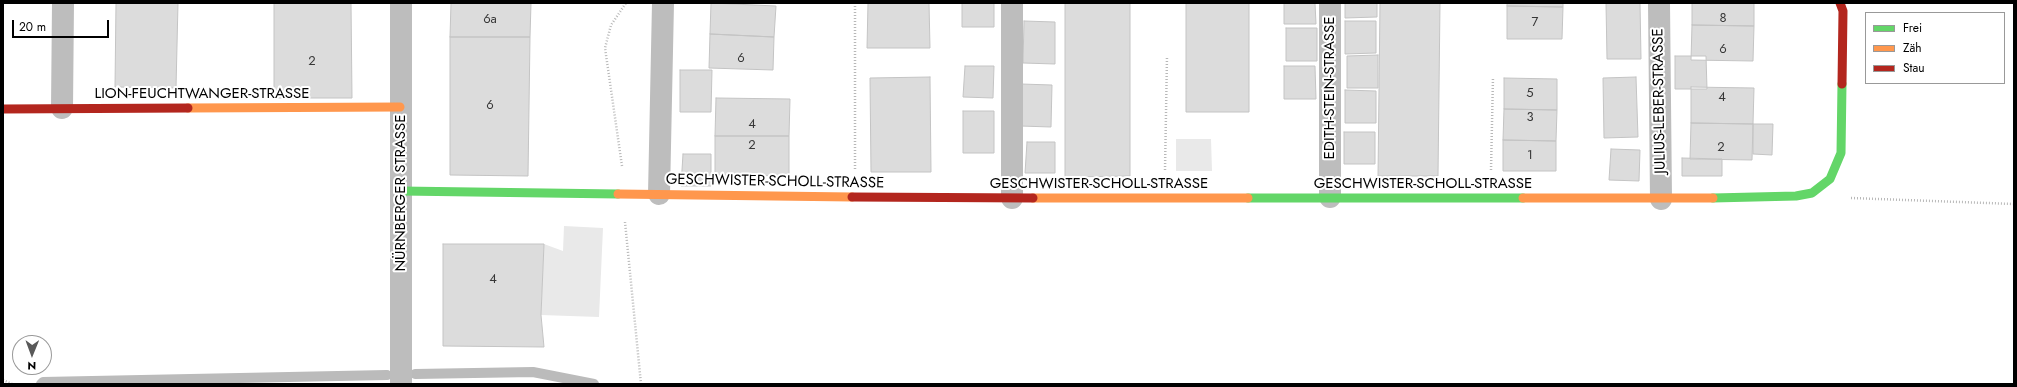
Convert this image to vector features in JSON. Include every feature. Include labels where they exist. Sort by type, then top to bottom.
[{"type":"street","points":[[62,108],[63,3]]},
{"type":"street","name":"NÜRNBERGER STRASSE","points":[[401,384],[400,107],[402,3]]},
{"type":"street","points":[[660,194],[663,3]]},
{"type":"street","points":[[1012,3],[1012,198]]},
{"type":"street","name":"EDITH-STEIN-STRASSE","points":[[1330,3],[1330,197]]},
{"type":"street","name":"JULIUS-LEBER-STRASSE","points":[[1659,3],[1661,199]]},
{"type":"street","name":"GESCHWISTER-SCHOLL-STRASSE","points":[[401,191],[855,198],[1164,199],[1330,197],[1661,199],[1796,196],[1812,193],[1830,179],[1841,153],[1843,11],[1840,3]]},
{"type":"street","name":"LION-FEUCHTWANGER-STRASSE","points":[[3,109],[400,107]]},
{"type":"path","points":[[626,3],[611,25],[605,48],[624,194],[640,384]]},
{"type":"path","points":[[855,3],[855,198]]},
{"type":"path","points":[[1164,199],[1167,56]]},
{"type":"path","points":[[1490,198],[1493,77]]},
{"type":"path","points":[[1843,198],[2014,204]]},
{"type":"path","points":[[3,380],[12,384]]},
{"type":"shaded area","points":[[1176,139],[1211,139],[1212,171],[1176,171]]},
{"type":"shaded area","points":[[564,226],[603,228],[599,317],[541,315],[544,244],[563,251]]},
{"type":"building","points":[[116,3],[178,3],[176,88],[115,87]]},
{"type":"building","points":[[274,3],[351,3],[352,98],[274,98]]},
{"type":"building","points":[[451,3],[531,3],[530,37],[450,37]]},
{"type":"building","points":[[711,3],[776,6],[774,37],[710,34]]},
{"type":"building","points":[[868,3],[929,3],[930,48],[867,48]]},
{"type":"building","points":[[962,3],[994,3],[994,27],[962,27]]},
{"type":"building","points":[[1065,3],[1130,3],[1130,176],[1065,177]]},
{"type":"building","points":[[1186,3],[1249,3],[1249,112],[1186,112]]},
{"type":"building","points":[[1284,3],[1315,3],[1316,24],[1284,24]]},
{"type":"building","points":[[1345,3],[1377,3],[1377,17],[1345,18]]},
{"type":"building","points":[[1380,3],[1440,3],[1438,176],[1378,176]]},
{"type":"building","points":[[1507,3],[1563,3],[1563,7],[1507,6]]},
{"type":"building","points":[[1606,3],[1640,3],[1641,59],[1607,59]]},
{"type":"building","points":[[1692,3],[1754,3],[1754,26],[1692,25]]},
{"type":"building","points":[[1507,6],[1563,7],[1562,39],[1507,39]]},
{"type":"building","points":[[1024,21],[1055,22],[1055,64],[1023,63]]},
{"type":"building","points":[[1345,21],[1376,21],[1376,53],[1345,54]]},
{"type":"building","points":[[1692,25],[1754,26],[1753,61],[1691,60]]},
{"type":"building","points":[[1286,28],[1317,28],[1317,61],[1286,61]]},
{"type":"building","points":[[710,34],[774,37],[773,70],[709,68]]},
{"type":"building","points":[[450,37],[530,37],[528,176],[450,175]]},
{"type":"building","points":[[1378,55],[1378,88],[1347,88],[1347,56]]},
{"type":"building","points":[[1675,56],[1706,56],[1707,89],[1675,89]]},
{"type":"building","points":[[965,66],[994,66],[993,98],[963,97]]},
{"type":"building","points":[[1284,66],[1315,66],[1316,99],[1284,99]]},
{"type":"building","points":[[680,70],[712,70],[711,112],[680,112]]},
{"type":"building","points":[[930,77],[931,172],[871,172],[870,78]]},
{"type":"building","points":[[1636,77],[1638,137],[1604,138],[1603,78]]},
{"type":"building","points":[[1504,78],[1557,79],[1557,110],[1504,109]]},
{"type":"building","points":[[1021,84],[1052,85],[1051,127],[1020,126]]},
{"type":"building","points":[[1691,87],[1754,88],[1753,124],[1691,123]]},
{"type":"building","points":[[1345,90],[1376,91],[1376,123],[1345,123]]},
{"type":"building","points":[[716,98],[790,99],[789,136],[715,136]]},
{"type":"building","points":[[1504,109],[1557,110],[1556,141],[1503,140]]},
{"type":"building","points":[[963,111],[994,111],[994,153],[963,153]]},
{"type":"building","points":[[1691,123],[1753,124],[1752,160],[1690,159]]},
{"type":"building","points":[[1753,124],[1773,124],[1772,155],[1753,154]]},
{"type":"building","points":[[1344,132],[1375,132],[1375,164],[1344,164]]},
{"type":"building","points":[[715,136],[789,136],[789,176],[715,175]]},
{"type":"building","points":[[1503,140],[1556,141],[1556,171],[1503,171]]},
{"type":"building","points":[[1027,142],[1055,142],[1055,173],[1025,173]]},
{"type":"building","points":[[1611,149],[1640,150],[1639,181],[1609,180]]},
{"type":"building","points":[[683,154],[711,154],[711,186],[681,186]]},
{"type":"building","points":[[1682,158],[1722,159],[1722,176],[1682,176]]},
{"type":"building","points":[[443,244],[544,244],[541,315],[544,347],[443,346]]},
{"type":"waterway","points":[[415,374],[533,372],[594,384]]},
{"type":"waterway","points":[[41,384],[43,382],[387,375]]},
{"type":"traffic: fast","points":[[1713,198],[1796,196],[1812,193],[1830,179],[1841,153],[1842,84]]},
{"type":"traffic: fast","points":[[401,191],[618,194]]},
{"type":"traffic: fast","points":[[1248,198],[1523,198]]},
{"type":"traffic: slow","points":[[188,108],[400,107]]},
{"type":"traffic: slow","points":[[618,194],[852,197]]},
{"type":"traffic: slow","points":[[1033,198],[1248,198]]},
{"type":"traffic: slow","points":[[1523,198],[1713,198]]},
{"type":"traffic: jam","points":[[1840,3],[1843,11],[1842,84]]},
{"type":"traffic: jam","points":[[3,109],[188,108]]},
{"type":"traffic: jam","points":[[852,197],[1033,198]]}]
